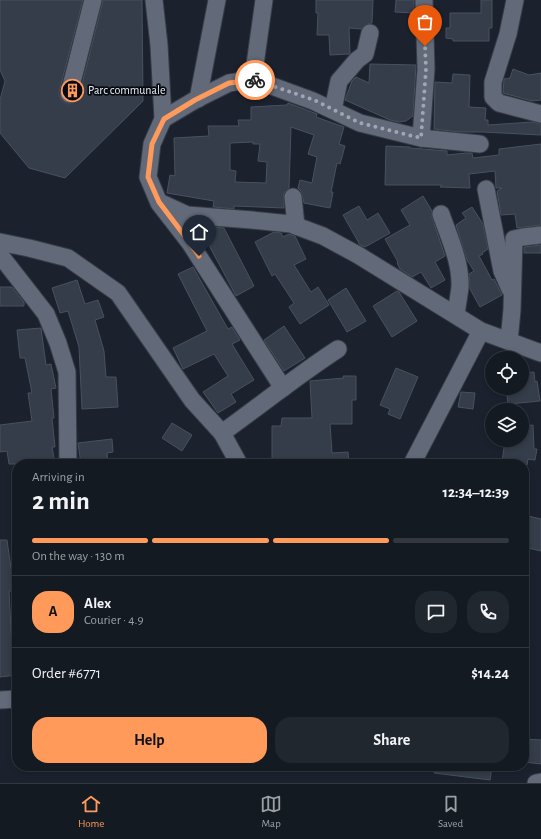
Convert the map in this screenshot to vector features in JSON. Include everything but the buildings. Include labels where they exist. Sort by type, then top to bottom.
[{"type":"street","points":[[69,94],[89,0]]},
{"type":"street","points":[[154,0],[159,45],[164,119],[152,144],[148,177],[159,202],[190,243],[283,388]]},
{"type":"street","points":[[198,99],[217,0]]},
{"type":"street","points":[[253,79],[264,0]]},
{"type":"street","points":[[421,138],[426,69],[424,0]]},
{"type":"street","points":[[515,0],[508,34],[493,82],[493,97],[499,103],[541,114]]},
{"type":"street","points":[[333,110],[339,81],[357,60],[365,54],[370,33]]},
{"type":"street","points":[[164,119],[229,83],[253,79],[314,100],[360,123],[421,138],[480,144]]},
{"type":"street","points":[[486,189],[502,271],[513,294]]},
{"type":"street","points":[[293,198],[296,226]]},
{"type":"street","points":[[159,202],[187,215],[260,220],[290,224],[323,236],[358,255],[481,331],[541,353]]},
{"type":"street","points":[[441,214],[451,240],[458,267],[460,286],[456,315]]},
{"type":"street","points":[[509,341],[513,294],[514,239],[541,235]]},
{"type":"street","points":[[0,242],[68,258],[118,293],[192,400],[222,433],[236,459]]},
{"type":"street","points":[[0,242],[46,314],[58,343],[67,372],[68,459]]},
{"type":"street","points":[[415,459],[481,331]]},
{"type":"street","points":[[222,433],[283,388],[302,372],[338,349]]},
{"type":"street","points":[[0,700],[12,699]]},
{"type":"street","points":[[536,783],[541,782]]},
{"type":"way so far","points":[[255,80],[314,100],[360,123],[421,138],[426,69],[425,46]]},
{"type":"place","name":"Parc communale","points":[[73,90]]},
{"type":"route","points":[[199,256],[159,202],[148,177],[152,144],[164,119],[195,100],[229,83],[253,79],[255,80]]}]
